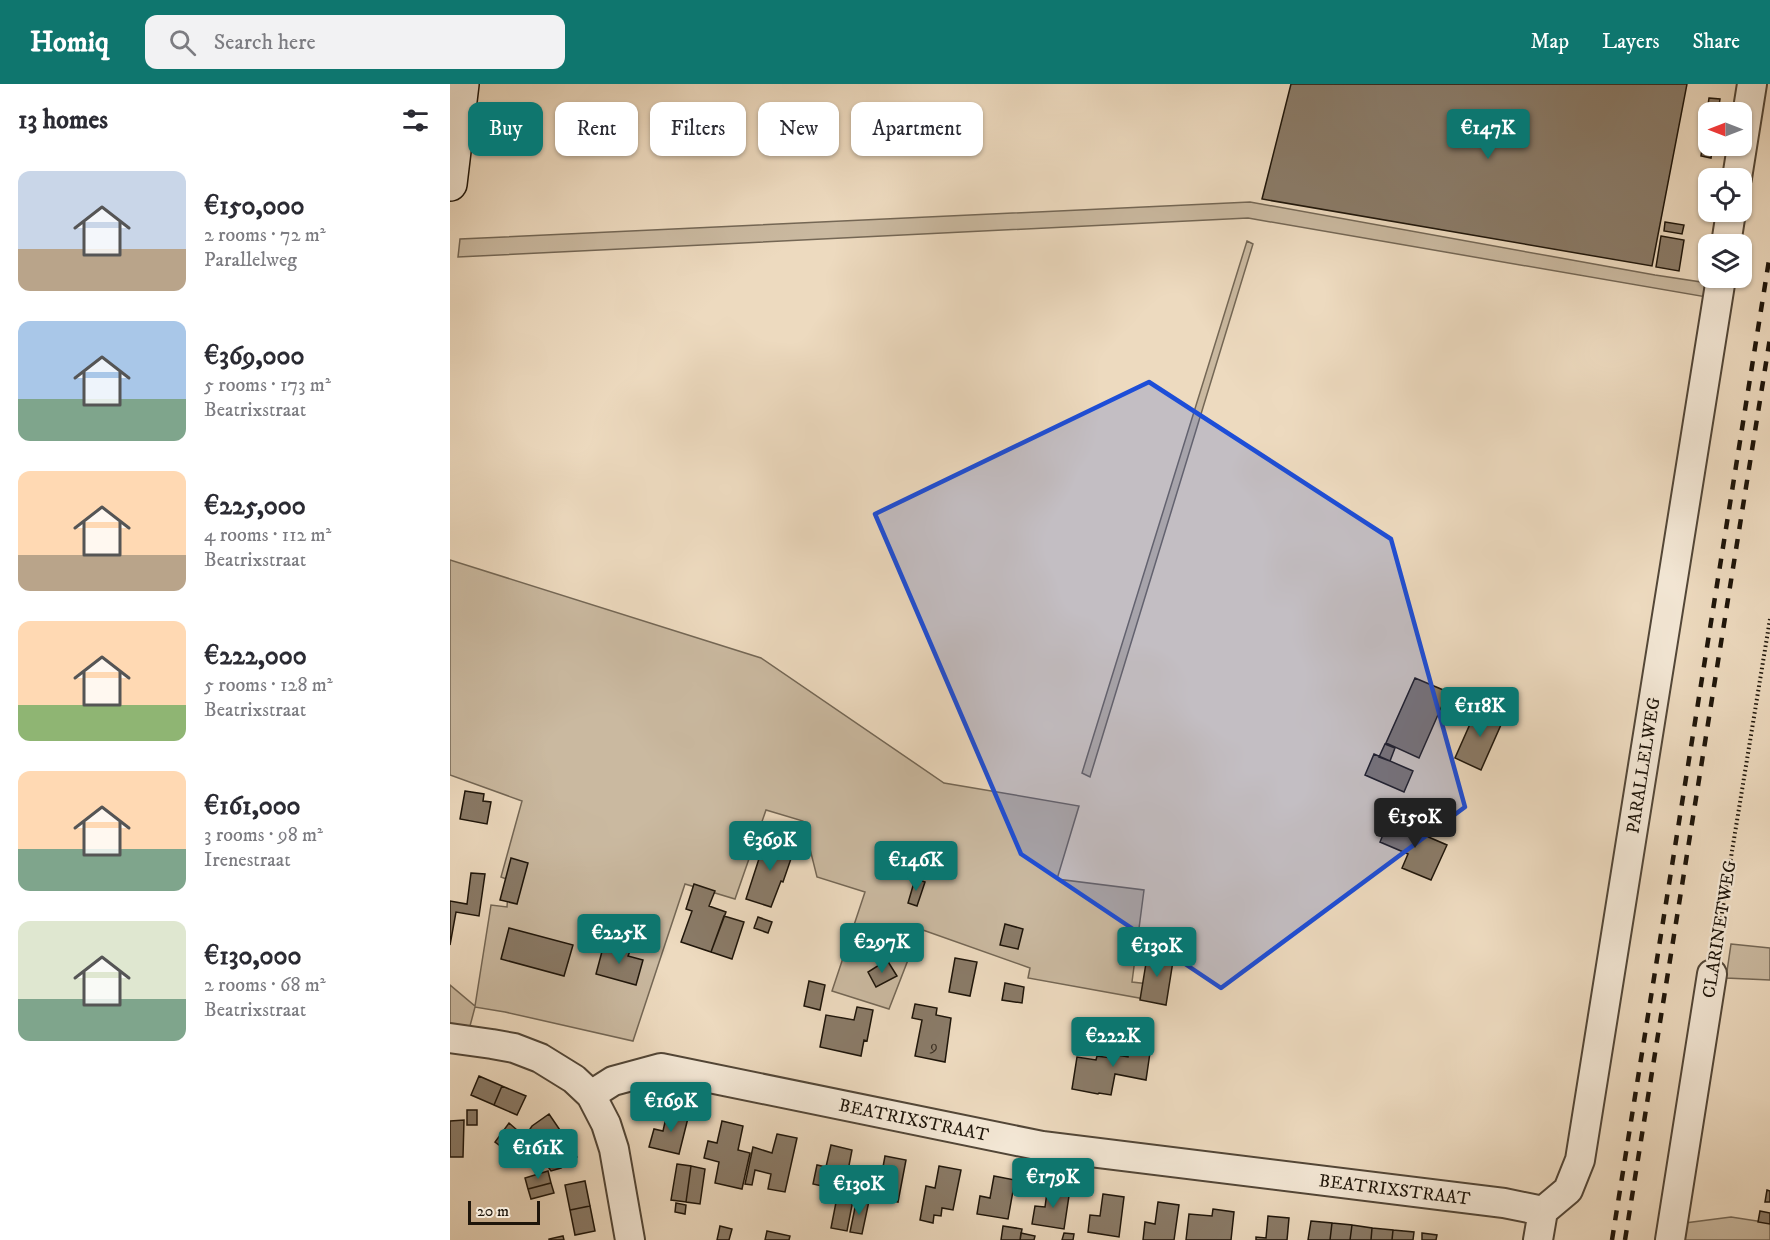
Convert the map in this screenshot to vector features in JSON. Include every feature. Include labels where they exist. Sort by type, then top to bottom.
[{"type":"street","points":[[450,184],[462,84]]},
{"type":"street","points":[[1739,168],[1752,84]]},
{"type":"street","name":"PARALLELWEG","points":[[1543,1210],[1568,1190],[1580,1160],[1719,288]]},
{"type":"street","name":"CLARINETWEG","points":[[1670,1240],[1712,974]]},
{"type":"street","points":[[450,1038],[503,1046],[540,1058],[574,1079],[591,1095],[606,1124],[614,1149],[630,1240]]},
{"type":"street","name":"BEATRIXSTRAAT","points":[[591,1095],[613,1081],[661,1068],[1042,1146],[1504,1203],[1543,1210]]},
{"type":"street","points":[[1538,1240],[1543,1210]]},
{"type":"path","name":"CLARINETWEG","points":[[1712,974],[1770,619]]},
{"type":"highlighted area","points":[[1149,382],[1391,539],[1465,807],[1221,988],[1021,854],[875,514]]},
{"type":"shaded area","points":[[1250,202],[1698,282],[1698,288],[1713,288],[1712,298],[1248,218],[458,257],[460,239]]},
{"type":"shaded area","points":[[1247,241],[1253,244],[1090,777],[1082,773]]},
{"type":"shaded area","points":[[450,560],[761,658],[944,783],[1079,806],[1057,879],[1144,890],[1132,982],[1158,985],[1156,1001],[1028,978],[1030,968],[920,929],[889,1009],[832,991],[865,892],[817,877],[803,821],[766,810],[735,899],[685,884],[633,1041],[475,1007],[470,1026],[450,1024],[450,985],[475,1006],[491,905],[507,907],[509,880],[501,877],[522,801],[450,775]]},
{"type":"shaded area","points":[[1731,944],[1770,948],[1770,980],[1726,978]]},
{"type":"shaded area","points":[[1731,1217],[1770,1223],[1770,1240],[1682,1240],[1685,1223]]},
{"type":"building","points":[[1291,84],[1687,84],[1652,266],[1262,199]]},
{"type":"building","points":[[1709,98],[1720,99],[1720,102],[1708,102]]},
{"type":"building","points":[[1665,222],[1684,225],[1682,234],[1664,231]]},
{"type":"building","points":[[1661,236],[1684,240],[1679,271],[1656,267]]},
{"type":"building","points":[[1415,678],[1448,692],[1419,758],[1386,743]]},
{"type":"building","points":[[1478,706],[1504,718],[1481,770],[1455,758]]},
{"type":"building","points":[[1385,744],[1395,748],[1390,761],[1379,757]]},
{"type":"building","points":[[1374,754],[1413,771],[1404,792],[1365,775]]},
{"type":"building","points":[[465,791],[484,794],[483,801],[491,802],[487,824],[460,819]]},
{"type":"building","points":[[1389,820],[1447,845],[1431,880],[1402,868],[1408,854],[1380,842]]},
{"type":"building","points":[[766,837],[795,847],[783,882],[781,881],[771,907],[746,899]]},
{"type":"building","points":[[511,858],[528,863],[517,904],[500,900]]},
{"type":"building","points":[[471,873],[485,874],[479,916],[456,912],[450,945],[450,901],[467,904]]},
{"type":"building","points":[[915,879],[925,882],[917,906],[908,903]]},
{"type":"building","points":[[694,884],[715,891],[709,906],[726,912],[711,952],[681,942],[692,911],[686,909]]},
{"type":"building","points":[[724,916],[744,922],[732,959],[711,952]]},
{"type":"building","points":[[758,917],[772,922],[768,933],[754,928]]},
{"type":"building","points":[[1005,924],[1023,929],[1018,949],[1000,945]]},
{"type":"building","points":[[509,928],[573,945],[564,976],[501,959]]},
{"type":"building","points":[[604,944],[630,951],[628,956],[643,960],[636,985],[596,974]]},
{"type":"building","points":[[1148,951],[1174,955],[1166,1005],[1140,1000]]},
{"type":"building","points":[[955,958],[977,962],[970,996],[949,992]]},
{"type":"building","points":[[887,960],[897,976],[876,987],[868,972]]},
{"type":"building","points":[[809,981],[825,985],[820,1010],[804,1006]]},
{"type":"building","points":[[1005,983],[1024,987],[1022,1003],[1002,1000]]},
{"type":"building","points":[[915,1004],[937,1008],[936,1015],[951,1018],[945,1062],[915,1056],[922,1020],[912,1018]]},
{"type":"building","points":[[857,1007],[873,1010],[867,1041],[864,1040],[861,1056],[820,1047],[826,1015],[854,1020]]},
{"type":"building","points":[[1131,1036],[1152,1039],[1146,1080],[1115,1074],[1111,1095],[1072,1089],[1077,1057],[1096,1060],[1097,1056],[1111,1058],[1111,1054],[1128,1057]]},
{"type":"building","points":[[479,1076],[502,1086],[494,1105],[471,1095]]},
{"type":"building","points":[[502,1086],[526,1096],[517,1115],[494,1105]]},
{"type":"building","points":[[668,1109],[689,1114],[679,1154],[649,1147],[654,1129],[663,1131]]},
{"type":"building","points":[[467,1110],[477,1110],[477,1125],[467,1125]]},
{"type":"building","points":[[549,1114],[564,1136],[538,1153],[526,1135],[532,1126]]},
{"type":"building","points":[[464,1120],[463,1157],[450,1157],[450,1121]]},
{"type":"building","points":[[722,1121],[743,1126],[738,1150],[750,1153],[742,1189],[715,1183],[719,1162],[704,1158],[708,1141],[717,1143]]},
{"type":"building","points":[[509,1123],[517,1130],[503,1148],[495,1142]]},
{"type":"building","points":[[517,1130],[525,1136],[512,1154],[503,1148]]},
{"type":"building","points":[[777,1134],[797,1138],[785,1192],[768,1189],[771,1174],[755,1170],[752,1185],[745,1184],[753,1147],[772,1153]]},
{"type":"building","points":[[564,1136],[577,1157],[561,1168],[551,1171],[538,1153]]},
{"type":"building","points":[[831,1145],[852,1150],[844,1191],[813,1184],[817,1165],[826,1167]]},
{"type":"building","points":[[885,1156],[906,1160],[898,1202],[868,1196],[872,1176],[881,1178]]},
{"type":"building","points":[[677,1164],[691,1166],[686,1202],[671,1200]]},
{"type":"building","points":[[691,1166],[705,1169],[700,1204],[686,1202]]},
{"type":"building","points":[[939,1166],[961,1170],[953,1210],[942,1208],[941,1216],[934,1215],[933,1223],[920,1220],[926,1186],[935,1188]]},
{"type":"building","points":[[548,1171],[551,1183],[528,1189],[525,1178]]},
{"type":"building","points":[[994,1176],[1015,1180],[1008,1219],[977,1214],[980,1196],[990,1198]]},
{"type":"building","points":[[585,1181],[590,1206],[570,1210],[565,1185]]},
{"type":"building","points":[[551,1183],[554,1193],[531,1199],[528,1189]]},
{"type":"building","points":[[1048,1185],[1070,1189],[1064,1229],[1032,1224],[1035,1206],[1045,1207]]},
{"type":"building","points":[[1767,1190],[1770,1191],[1770,1202],[1765,1202]]},
{"type":"building","points":[[838,1192],[854,1195],[847,1231],[831,1228]]},
{"type":"building","points":[[1103,1194],[1124,1197],[1119,1237],[1088,1232],[1090,1215],[1100,1216]]},
{"type":"building","points":[[857,1198],[869,1201],[862,1234],[850,1232]]},
{"type":"building","points":[[1158,1202],[1179,1205],[1174,1240],[1143,1240],[1145,1222],[1155,1224]]},
{"type":"building","points":[[676,1203],[686,1205],[685,1214],[675,1212]]},
{"type":"building","points":[[590,1206],[595,1231],[575,1235],[570,1210]]},
{"type":"building","points":[[1213,1209],[1234,1212],[1231,1240],[1186,1240],[1189,1214],[1212,1216]]},
{"type":"building","points":[[1760,1211],[1770,1213],[1770,1224],[1758,1222]]},
{"type":"building","points":[[1268,1216],[1289,1218],[1287,1240],[1256,1240],[1256,1237],[1266,1238]]},
{"type":"building","points":[[1311,1221],[1332,1223],[1330,1240],[1308,1240]]},
{"type":"building","points":[[1332,1223],[1352,1225],[1350,1240],[1330,1240]]},
{"type":"building","points":[[1352,1225],[1372,1228],[1371,1240],[1350,1240]]},
{"type":"building","points":[[720,1226],[732,1229],[729,1240],[717,1240]]},
{"type":"building","points":[[1003,1226],[1022,1229],[1020,1240],[1001,1240]]},
{"type":"building","points":[[1372,1228],[1393,1230],[1392,1240],[1371,1240]]},
{"type":"building","points":[[1393,1230],[1414,1232],[1413,1240],[1392,1240]]},
{"type":"building","points":[[767,1231],[790,1236],[789,1240],[765,1240]]},
{"type":"building","points":[[1021,1233],[1035,1236],[1034,1240],[1020,1240]]},
{"type":"building","points":[[1064,1233],[1074,1234],[1073,1240],[1062,1240]]},
{"type":"building","points":[[1422,1233],[1437,1235],[1436,1240],[1422,1240]]},
{"type":"building","points":[[563,1236],[564,1240],[549,1240],[549,1239]]},
{"type":"railway","points":[[1612,1240],[1770,254]]},
{"type":"railway","points":[[1625,1240],[1770,338]]}]
